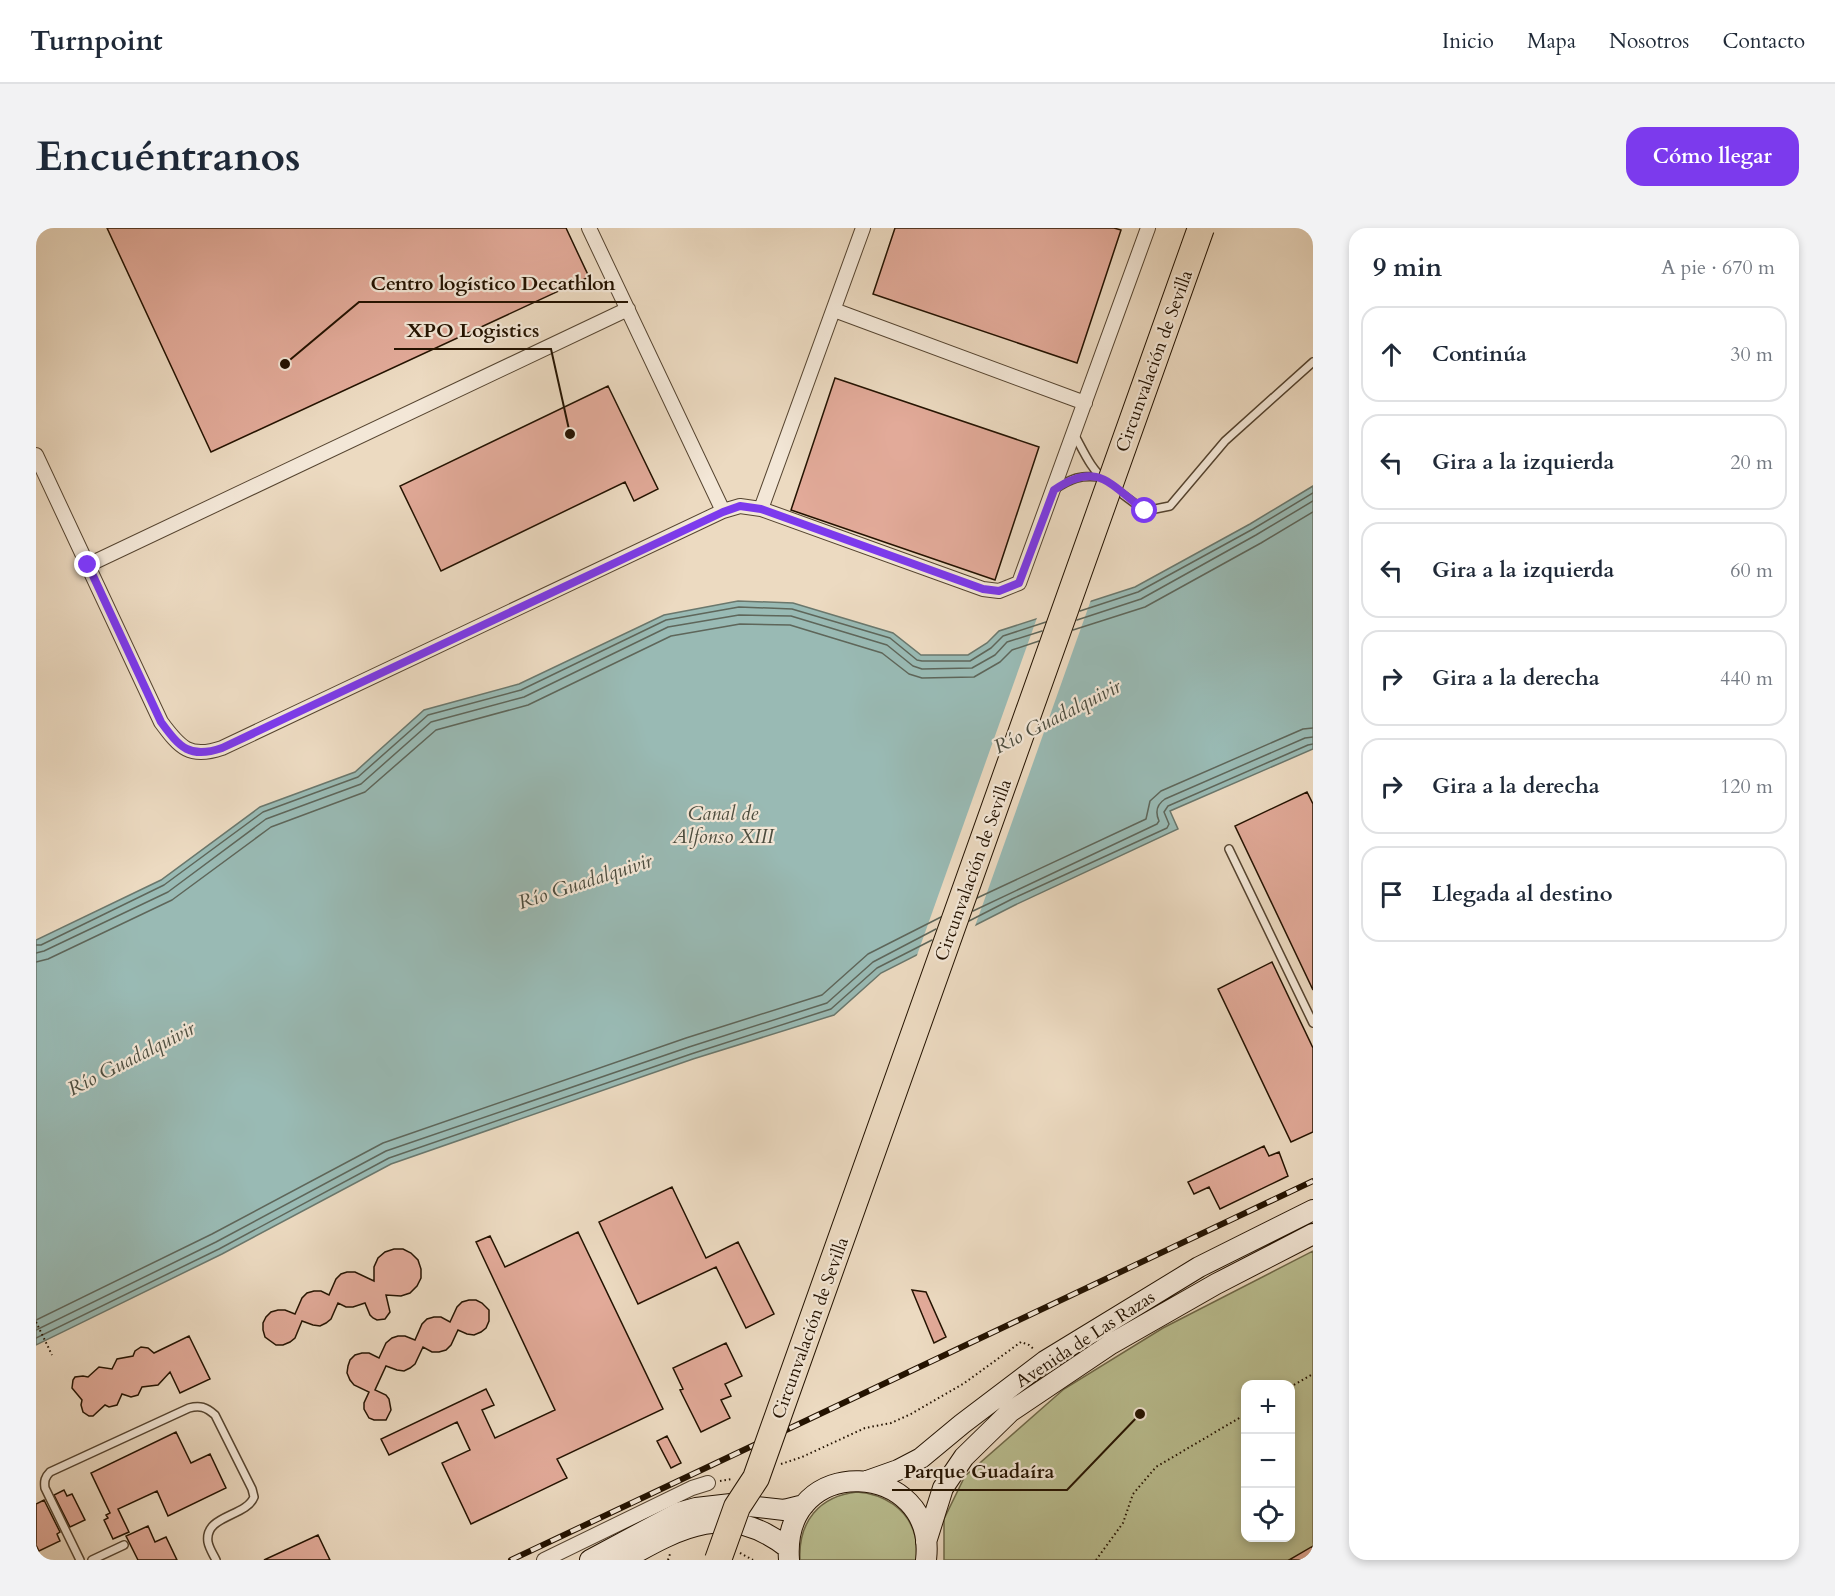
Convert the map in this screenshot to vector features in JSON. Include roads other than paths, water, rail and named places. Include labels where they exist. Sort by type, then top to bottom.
[{"type":"highway","name":"Circunvalación de Sevilla","points":[[718,1560],[1201,228]]},
{"type":"highway","name":"Circunvalación de Sevilla","points":[[736,1560],[752,1513],[747,1478]]},
{"type":"main road","name":"Avenida de Las Razas","points":[[867,1481],[898,1470],[921,1458],[1045,1361],[1199,1267],[1313,1210]]},
{"type":"main road","name":"Avenida de Las Razas","points":[[926,1551],[942,1488],[964,1457],[1010,1412],[1111,1344],[1216,1284],[1313,1234]]},
{"type":"main road","points":[[788,1554],[792,1525],[804,1505],[812,1497],[832,1485],[867,1481],[896,1492],[907,1502],[923,1527],[926,1551]]},
{"type":"main road","points":[[590,1560],[678,1513],[696,1508],[731,1504],[784,1510],[804,1505]]},
{"type":"main road","points":[[623,1560],[686,1528],[707,1522],[731,1522],[764,1532],[788,1554]]},
{"type":"street","points":[[589,228],[723,512]]},
{"type":"street","points":[[761,509],[863,228]]},
{"type":"street","points":[[36,455],[161,722],[174,741],[190,751],[207,753],[233,743],[740,506],[761,509],[983,589],[999,591],[1019,583],[1148,228]]},
{"type":"street","points":[[88,565],[628,309]]},
{"type":"street","points":[[834,310],[1085,403]]},
{"type":"street","points":[[543,1560],[692,1488],[708,1483]]},
{"type":"lane","points":[[1074,434],[1100,477],[1145,511],[1170,506],[1225,441],[1313,362]]},
{"type":"lane","points":[[1054,490],[1082,475],[1100,477]]},
{"type":"lane","points":[[1229,849],[1313,1023]]},
{"type":"lane","points":[[80,1560],[45,1488],[46,1475],[197,1406],[204,1407],[214,1415],[254,1497],[248,1506],[216,1522],[210,1529],[208,1544],[216,1560]]},
{"type":"lane","points":[[92,1560],[124,1545]]},
{"type":"water","name":"Canal de Alfonso XIII","points":[[1313,486],[1313,749],[1170,811],[1178,829],[1015,905],[881,973],[834,1015],[693,1059],[391,1164],[222,1254],[36,1345],[36,940],[161,880],[260,807],[355,772],[424,710],[519,684],[664,615],[738,601],[793,603],[893,633],[921,655],[968,655],[987,643],[999,631],[1135,587],[1250,524]]},
{"type":"railway","points":[[511,1560],[1313,1181]]},
{"type":"place","name":"Centro logístico Decathlon","points":[[285,364]]},
{"type":"place","name":"XPO Logistics","points":[[570,434]]},
{"type":"place","name":"Parque Guadaíra","points":[[1140,1414]]},
{"type":"water label","name":"Río Guadalquivir","points":[[1057,716]]},
{"type":"water label","name":"Río Guadalquivir","points":[[585,881]]},
{"type":"water label","name":"Río Guadalquivir","points":[[131,1058]]}]
